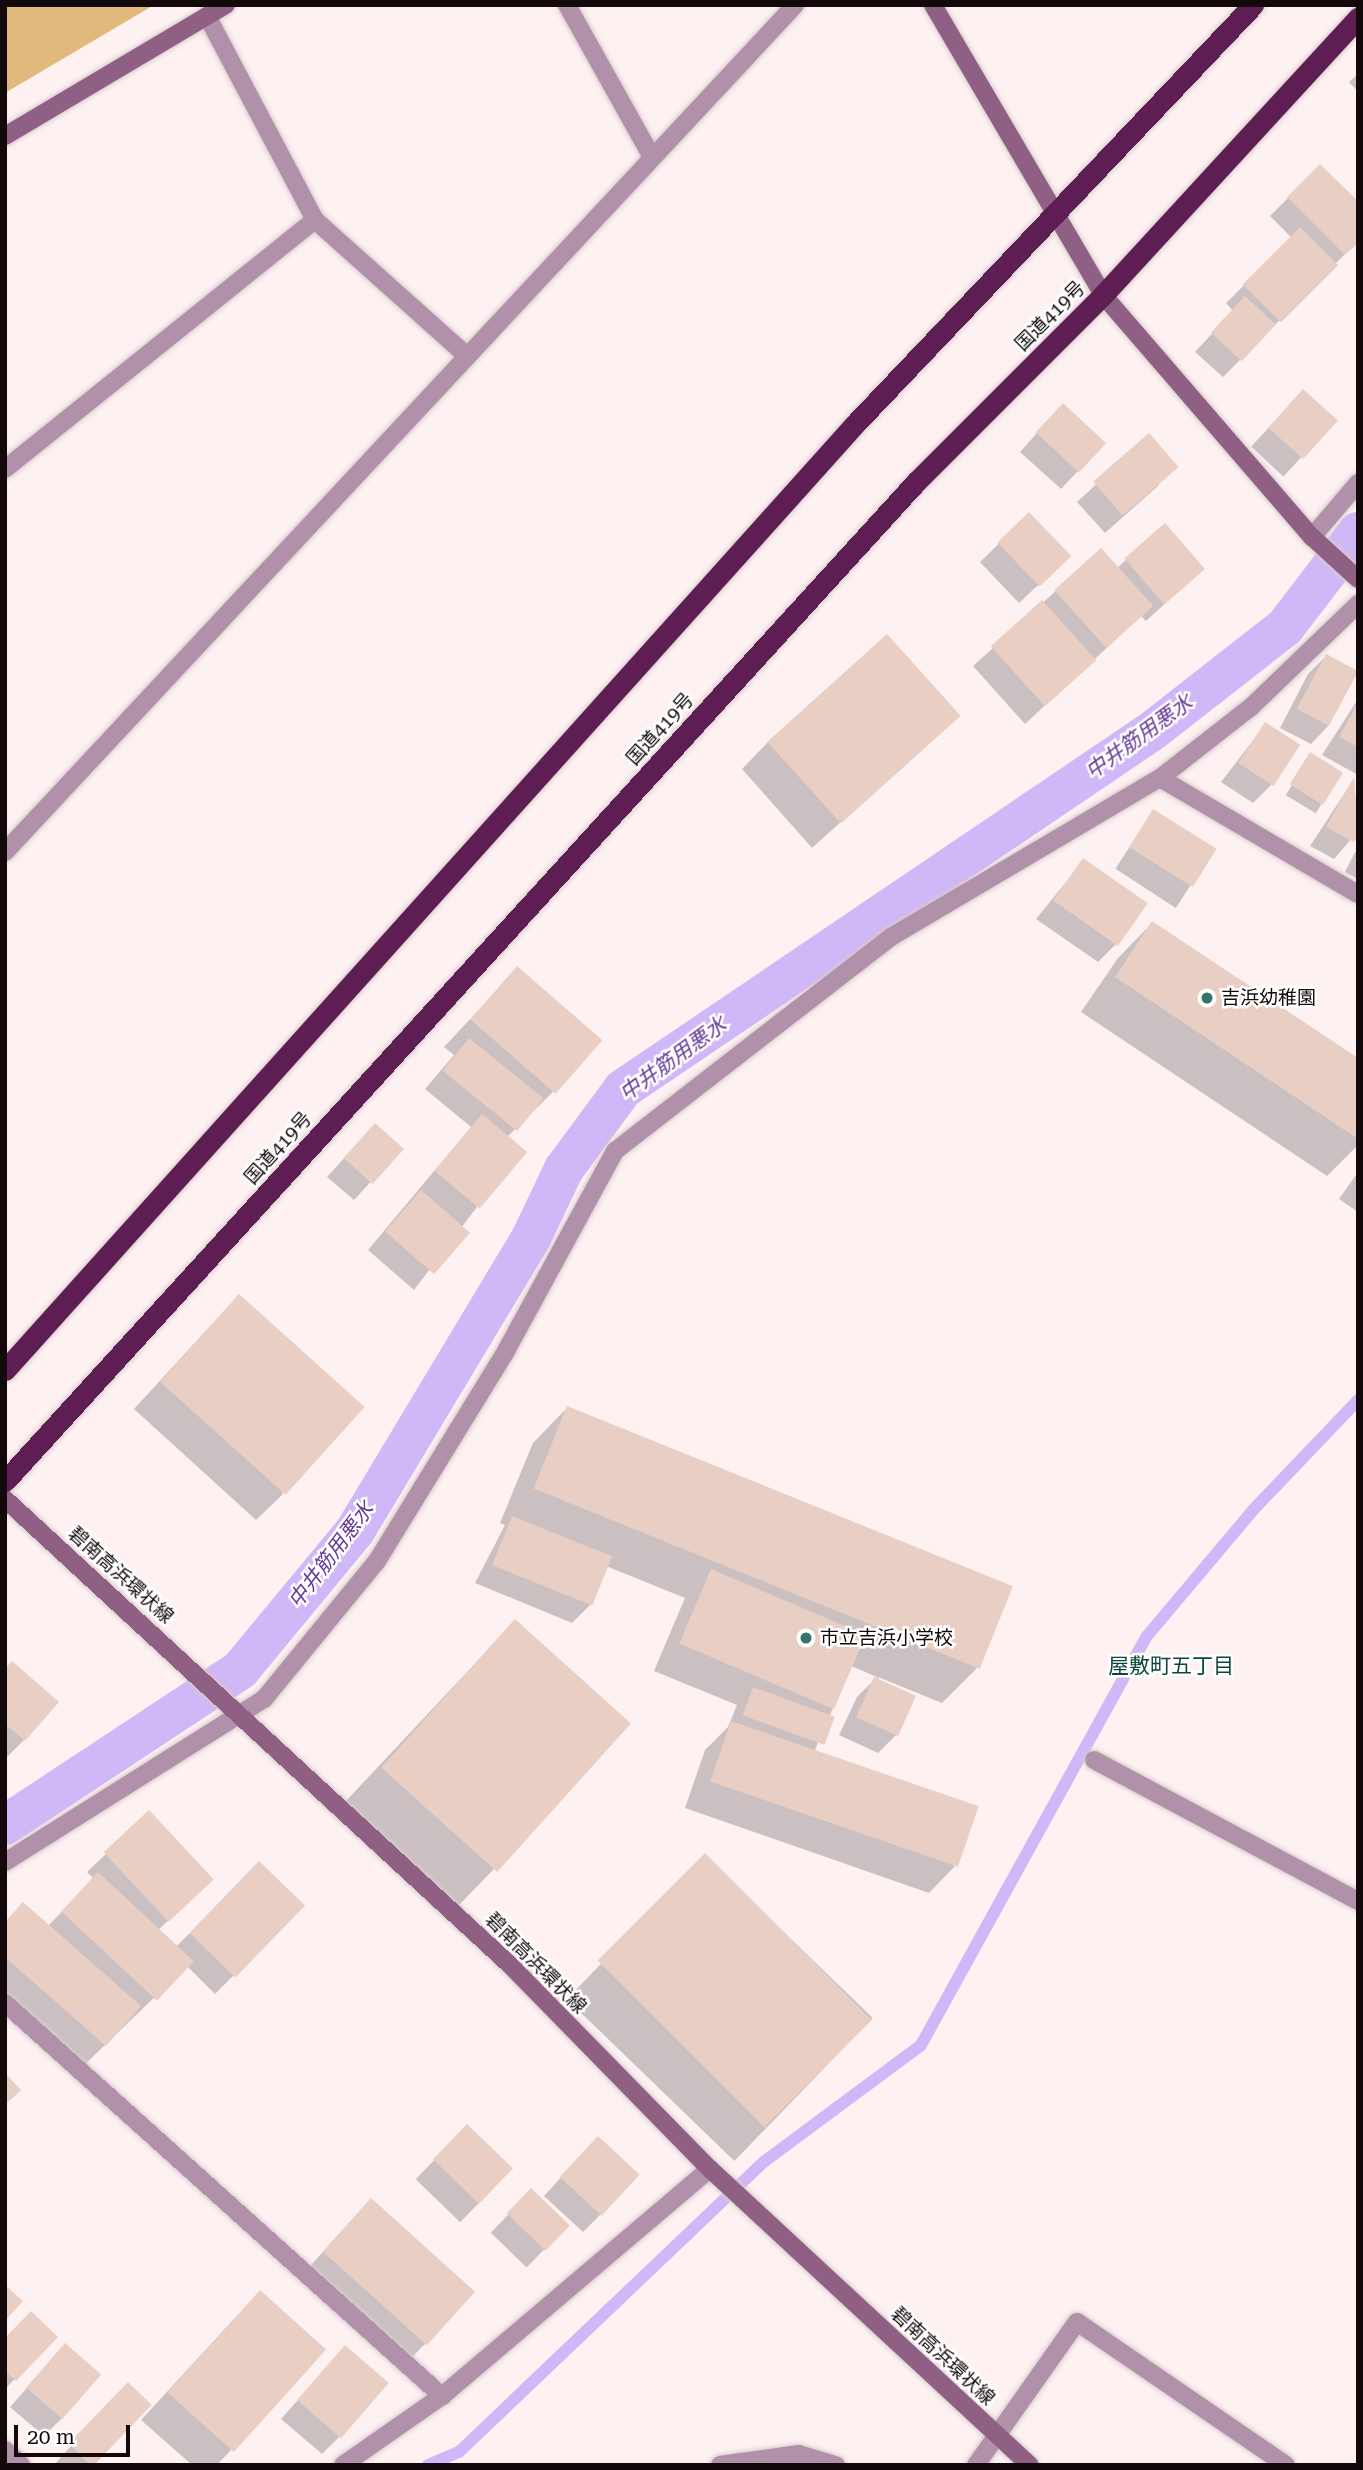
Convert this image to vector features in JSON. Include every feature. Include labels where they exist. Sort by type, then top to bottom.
[{"type":"highway","points":[[5,1370],[845,434],[1058,215],[1254,5]]},
{"type":"highway","name":"国道419号","points":[[5,1481],[916,482],[1103,295],[1358,18]]},
{"type":"main road","points":[[5,136],[226,5]]},
{"type":"main road","points":[[933,5],[1103,295],[1317,541],[1357,578]]},
{"type":"main road","name":"碧南高浜環状線","points":[[5,1499],[190,1666],[237,1717],[510,1965],[712,2171],[1031,2465]]},
{"type":"street","points":[[567,5],[652,157]]},
{"type":"street","points":[[5,852],[465,355],[796,5]]},
{"type":"street","points":[[207,16],[315,220],[465,355]]},
{"type":"street","points":[[5,469],[315,220]]},
{"type":"street","points":[[1317,541],[1358,483]]},
{"type":"street","points":[[5,1862],[264,1699],[377,1561],[506,1351],[615,1151],[891,937],[1160,778],[1251,707],[1358,604]]},
{"type":"street","points":[[1160,778],[1358,894]]},
{"type":"street","points":[[1094,1760],[1358,1900]]},
{"type":"street","points":[[5,2003],[442,2396]]},
{"type":"street","points":[[344,2465],[442,2396],[712,2171]]},
{"type":"street","points":[[976,2465],[1077,2322],[1286,2465]]},
{"type":"street","points":[[5,2450],[21,2465]]},
{"type":"street","points":[[720,2465],[799,2454],[836,2465]]},
{"type":"shaded area","points":[[5,5],[154,5],[5,93]]},
{"type":"building","points":[[1320,164],[1358,201],[1358,243],[1345,255],[1287,197]]},
{"type":"building","points":[[1300,227],[1338,265],[1281,322],[1243,284]]},
{"type":"building","points":[[1245,296],[1276,325],[1242,361],[1211,333]]},
{"type":"building","points":[[1303,389],[1338,420],[1303,459],[1268,428]]},
{"type":"building","points":[[1063,403],[1106,443],[1079,472],[1036,432]]},
{"type":"building","points":[[1149,433],[1179,467],[1123,516],[1093,482]]},
{"type":"building","points":[[1029,512],[1071,556],[1040,586],[997,543]]},
{"type":"building","points":[[1165,523],[1205,569],[1164,604],[1124,558]]},
{"type":"building","points":[[1101,548],[1153,606],[1106,648],[1054,590]]},
{"type":"building","points":[[1042,600],[1096,660],[1045,706],[991,646]]},
{"type":"building","points":[[887,634],[961,716],[841,823],[767,742]]},
{"type":"building","points":[[1326,654],[1358,671],[1329,726],[1297,709]]},
{"type":"building","points":[[1358,703],[1358,747],[1339,737]]},
{"type":"building","points":[[1265,722],[1300,745],[1274,786],[1238,763]]},
{"type":"building","points":[[1310,752],[1343,773],[1323,805],[1290,784]]},
{"type":"building","points":[[1354,777],[1358,835],[1354,842],[1326,827]]},
{"type":"building","points":[[1153,809],[1217,849],[1193,887],[1129,847]]},
{"type":"building","points":[[1083,858],[1148,903],[1118,946],[1053,901]]},
{"type":"building","points":[[1152,921],[1358,1058],[1358,1139],[1115,977]]},
{"type":"building","points":[[517,966],[602,1040],[556,1094],[470,1020]]},
{"type":"building","points":[[469,1038],[544,1098],[517,1131],[443,1071]]},
{"type":"building","points":[[482,1114],[527,1152],[480,1209],[434,1171]]},
{"type":"building","points":[[375,1123],[404,1149],[373,1184],[344,1158]]},
{"type":"building","points":[[421,1190],[470,1233],[434,1274],[385,1232]]},
{"type":"building","points":[[239,1294],[365,1407],[286,1495],[160,1382]]},
{"type":"building","points":[[567,1406],[1013,1586],[980,1669],[534,1489]]},
{"type":"building","points":[[512,1516],[612,1556],[592,1606],[492,1565]]},
{"type":"building","points":[[711,1569],[866,1635],[834,1709],[679,1644]]},
{"type":"building","points":[[515,1619],[631,1723],[497,1872],[381,1768]]},
{"type":"building","points":[[12,1661],[59,1702],[25,1741],[5,1724],[5,1669]]},
{"type":"building","points":[[874,1677],[916,1696],[898,1736],[856,1717]]},
{"type":"building","points":[[753,1687],[835,1717],[824,1745],[743,1715]]},
{"type":"building","points":[[731,1721],[979,1806],[958,1867],[710,1782]]},
{"type":"building","points":[[149,1810],[214,1879],[168,1922],[104,1852]]},
{"type":"building","points":[[705,1853],[872,2020],[764,2127],[598,1960]]},
{"type":"building","points":[[259,1861],[305,1905],[236,1977],[190,1933]]},
{"type":"building","points":[[98,1872],[194,1961],[157,2001],[61,1911]]},
{"type":"building","points":[[23,1902],[141,2006],[106,2046],[5,1957],[5,1922]]},
{"type":"building","points":[[5,2073],[21,2090],[5,2105]]},
{"type":"building","points":[[467,2124],[513,2168],[479,2204],[433,2159]]},
{"type":"building","points":[[598,2136],[640,2175],[601,2216],[560,2177]]},
{"type":"building","points":[[531,2188],[570,2226],[546,2251],[507,2213]]},
{"type":"building","points":[[371,2198],[475,2292],[427,2345],[323,2252]]},
{"type":"building","points":[[5,2285],[23,2301],[5,2321]]},
{"type":"building","points":[[260,2290],[326,2350],[234,2452],[168,2393]]},
{"type":"building","points":[[31,2311],[58,2337],[16,2381],[5,2371],[5,2338]]},
{"type":"building","points":[[65,2343],[101,2374],[63,2419],[26,2388]]},
{"type":"building","points":[[345,2345],[389,2383],[341,2438],[297,2400]]},
{"type":"building","points":[[128,2382],[152,2405],[94,2465],[90,2465],[68,2444]]},
{"type":"waterway","name":"中井筋用悪水","points":[[5,1825],[240,1670],[355,1531],[532,1236],[564,1169],[623,1089],[1152,731],[1285,627],[1358,532]]},
{"type":"waterway","points":[[428,2465],[459,2452],[765,2161],[921,2045],[1147,1636],[1253,1510],[1358,1400]]},
{"type":"place","name":"吉浜幼稚園","points":[[1207,998]]},
{"type":"place","name":"市立吉浜小学校","points":[[806,1638]]},
{"type":"district","name":"屋敷町五丁目","points":[[1171,1666]]}]
